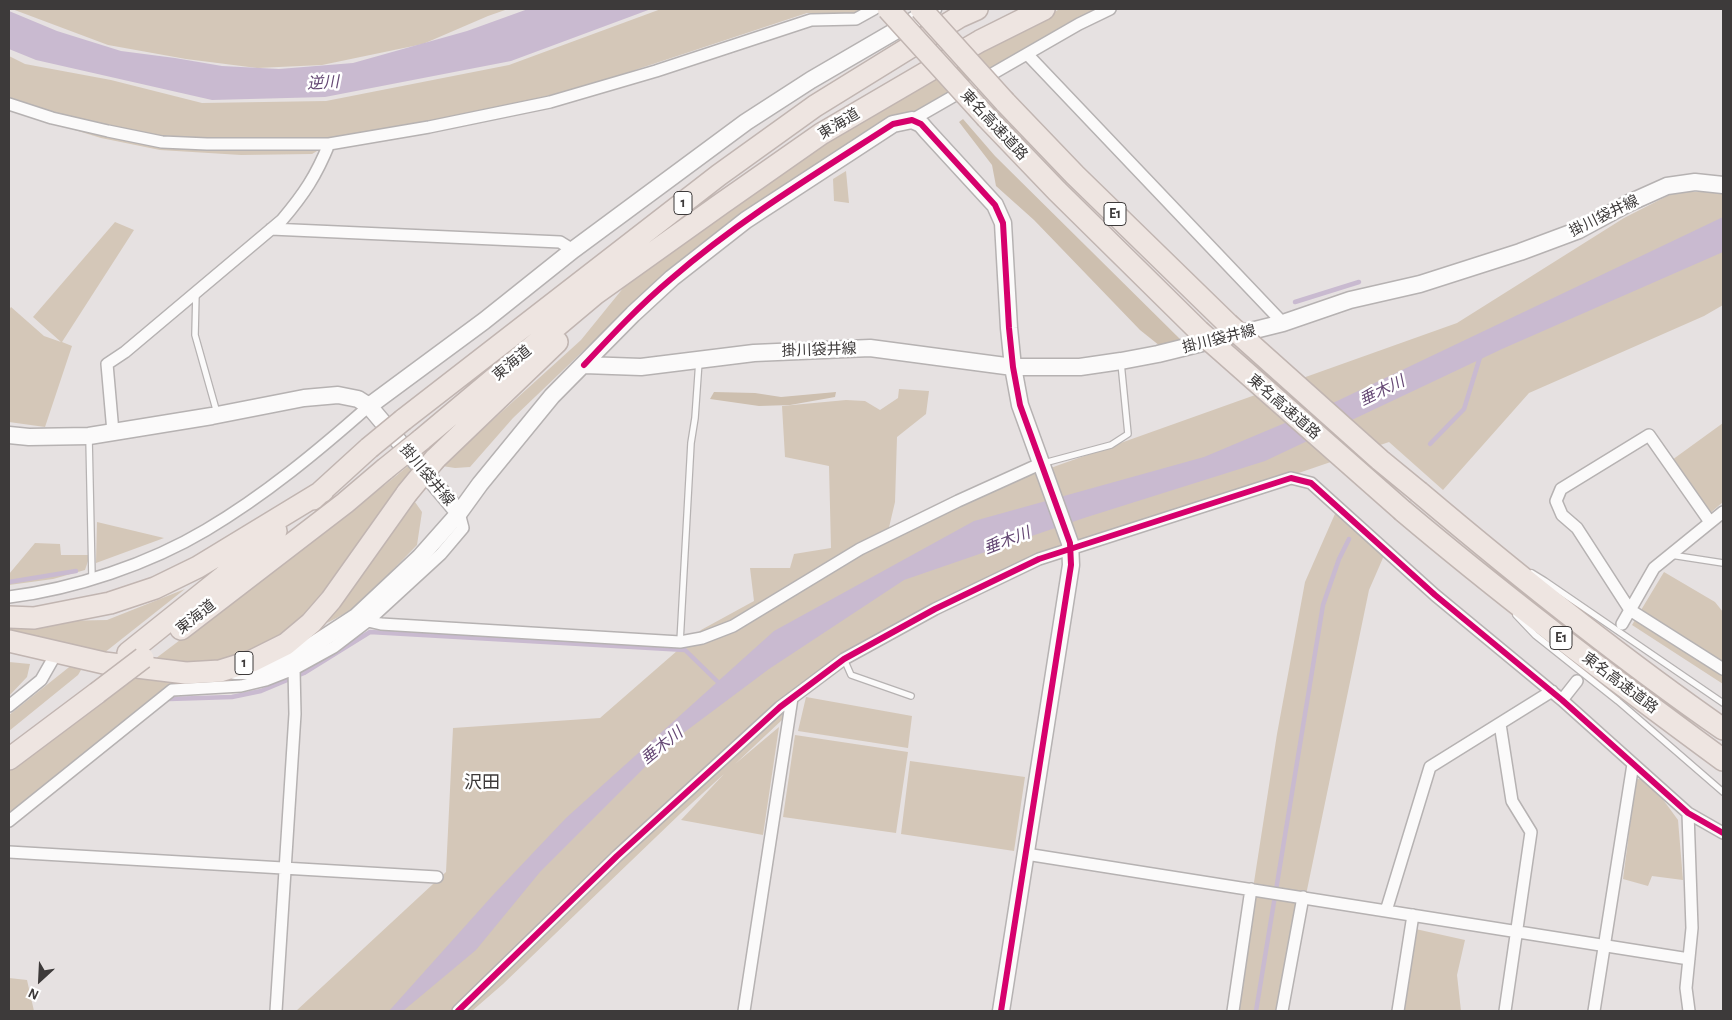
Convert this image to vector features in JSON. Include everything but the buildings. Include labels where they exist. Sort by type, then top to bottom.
[{"type":"highway","name":"東名高速道路","points":[[888,9],[987,118],[1057,191],[1199,331],[1402,511],[1469,566],[1579,653],[1723,760]]},
{"type":"highway","name":"東名高速道路","points":[[921,9],[1005,102],[1075,175],[1228,324],[1484,547],[1592,632],[1723,729]]},
{"type":"highway","name":"東海道","points":[[135,656],[323,491],[369,448],[719,175],[815,106],[959,17],[977,9]]},
{"type":"highway","name":"東海道","points":[[9,759],[92,689],[135,656],[345,503],[595,294],[821,134],[980,41],[1044,9]]},
{"type":"highway","name":"1","points":[[9,641],[104,663],[186,673],[220,671],[252,661],[286,644],[311,623],[331,600],[407,493],[435,459],[602,302],[646,258]]},
{"type":"highway","name":"1","points":[[9,617],[34,618],[110,603],[155,588],[198,567],[323,491]]},
{"type":"highway","name":"東海道","points":[[9,746],[92,689]]},
{"type":"main road","points":[[369,406],[484,321],[573,250],[746,122],[811,80],[933,9]]},
{"type":"main road","points":[[584,365],[633,314],[672,278],[746,220],[893,124],[912,120],[920,124],[995,205],[1003,223],[1009,328],[1013,368],[1020,405],[1070,546],[1071,565],[1001,1011]]},
{"type":"main road","name":"掛川袋井線","points":[[9,435],[29,437],[90,436],[218,415],[304,398],[338,395],[358,399],[369,406],[459,513],[480,484],[552,396],[584,365],[641,367],[699,359],[812,350],[870,348],[1013,368],[1080,366],[1121,361],[1158,354],[1283,323],[1350,300],[1420,284],[1520,252],[1579,230],[1629,203],[1667,186],[1694,182],[1723,184]]},
{"type":"main road","points":[[220,671],[253,671],[275,666],[296,656],[356,617],[420,557],[459,513]]},
{"type":"street","points":[[9,104],[52,118],[162,142],[329,144],[429,127],[550,102],[656,71],[811,20],[856,19],[874,9]]},
{"type":"street","points":[[912,120],[1080,24],[1110,9]]},
{"type":"street","points":[[1027,54],[1283,323]]},
{"type":"street","points":[[113,432],[107,364],[125,352],[282,220],[303,195],[319,169],[329,144]]},
{"type":"street","points":[[271,229],[560,242],[573,250]]},
{"type":"street","points":[[9,597],[36,593],[121,569],[205,530],[277,482],[369,406]]},
{"type":"street","points":[[1710,522],[1649,435],[1561,489],[1556,501],[1562,515],[1577,528],[1630,610],[1723,669]]},
{"type":"street","points":[[368,621],[381,624],[680,642],[702,638],[734,626],[860,549],[958,501],[1044,469]]},
{"type":"street","points":[[458,1011],[617,856],[792,698],[844,659],[935,609],[1070,546],[1292,478],[1311,483],[1435,594],[1552,691],[1688,813],[1723,833]]},
{"type":"street","points":[[1622,624],[1654,568],[1723,512]]},
{"type":"street","points":[[9,821],[172,690],[241,686],[266,680],[294,669],[334,647],[368,621],[441,554],[463,528],[459,513]]},
{"type":"street","points":[[9,706],[41,680],[57,652]]},
{"type":"street","points":[[276,1011],[295,714],[294,669]]},
{"type":"street","points":[[1562,700],[1577,681]]},
{"type":"street","points":[[1386,911],[1430,767],[1552,691]]},
{"type":"street","points":[[744,1011],[792,698]]},
{"type":"street","points":[[1500,724],[1512,801],[1531,832],[1505,1011]]},
{"type":"street","points":[[1594,1011],[1633,764]]},
{"type":"street","points":[[1688,813],[1692,928],[1686,988],[1689,1011]]},
{"type":"street","points":[[9,852],[437,877]]},
{"type":"street","points":[[1026,854],[1689,959]]},
{"type":"street","points":[[1233,1011],[1251,889]]},
{"type":"street","points":[[1282,1011],[1299,897]]},
{"type":"street","points":[[1398,1011],[1413,915]]},
{"type":"lane","points":[[196,292],[195,335],[218,415]]},
{"type":"lane","points":[[680,642],[691,443],[695,418],[699,359]]},
{"type":"lane","points":[[1044,469],[1111,445],[1128,434],[1121,361]]},
{"type":"lane","points":[[90,436],[92,578]]},
{"type":"lane","points":[[1484,547],[1545,581],[1683,673],[1723,703]]},
{"type":"lane","points":[[1669,555],[1723,563]]},
{"type":"lane","points":[[1469,566],[1502,601]]},
{"type":"lane","points":[[1508,608],[1535,635],[1618,701],[1723,792]]},
{"type":"lane","points":[[844,659],[851,675],[911,696]]},
{"type":"shaded area","points":[[12,9],[508,9],[423,44],[322,65],[257,68],[186,59],[108,45]]},
{"type":"shaded area","points":[[661,9],[863,9],[853,14],[807,13],[638,69],[550,102],[329,144],[312,154],[241,155],[160,150],[101,138],[9,110],[9,56],[25,64],[111,80],[202,103],[326,101],[509,65]]},
{"type":"shaded area","points":[[1060,9],[1102,9],[1030,45],[915,113],[627,309],[513,418],[470,467],[455,468],[442,466],[581,340],[624,287],[725,209],[805,155],[991,44]]},
{"type":"shaded area","points":[[963,119],[995,156],[1182,341],[1160,346],[1140,330],[1034,220],[996,186],[992,165],[959,122]]},
{"type":"shaded area","points":[[846,171],[849,203],[834,201],[833,179]]},
{"type":"shaded area","points":[[1723,189],[1723,305],[1704,316],[1529,393],[1443,490],[1389,442],[1185,512],[986,585],[789,695],[782,720],[735,764],[779,727],[763,835],[681,820],[724,774],[503,984],[472,1011],[296,1011],[446,872],[453,728],[600,718],[701,630],[754,601],[750,568],[790,568],[794,554],[831,548],[829,466],[785,457],[782,406],[846,400],[865,401],[880,410],[898,398],[899,389],[929,391],[926,414],[897,437],[895,502],[887,536],[972,496],[1457,323],[1624,218],[1675,192],[1715,192]]},
{"type":"shaded area","points":[[115,222],[134,230],[62,342],[72,346],[45,427],[9,422],[9,310],[11,307],[44,336],[61,342],[33,317]]},
{"type":"shaded area","points":[[517,377],[323,598],[281,638],[249,653],[219,663],[186,665],[151,662],[386,484]]},
{"type":"shaded area","points":[[714,392],[755,393],[781,397],[836,392],[835,397],[790,405],[759,406],[710,399]]},
{"type":"shaded area","points":[[1723,423],[1723,502],[1709,514],[1672,460]]},
{"type":"shaded area","points":[[415,502],[422,512],[417,545],[357,607],[327,623]]},
{"type":"shaded area","points":[[1338,507],[1386,551],[1369,590],[1282,1011],[1234,1011],[1277,734],[1305,582]]},
{"type":"shaded area","points":[[97,522],[164,538],[96,563]]},
{"type":"shaded area","points":[[35,543],[60,544],[61,555],[90,555],[85,570],[53,579],[9,585],[9,574]]},
{"type":"shaded area","points":[[1664,572],[1715,602],[1723,612],[1723,684],[1632,625]]},
{"type":"shaded area","points":[[185,589],[104,653],[9,635],[9,622],[107,620]]},
{"type":"shaded area","points":[[9,662],[30,664],[27,677],[9,696]]},
{"type":"shaded area","points":[[73,664],[81,670],[78,675],[9,731],[9,715]]},
{"type":"shaded area","points":[[133,674],[197,680],[249,679],[170,685],[9,815],[9,769]]},
{"type":"shaded area","points":[[806,697],[912,716],[908,748],[798,731]]},
{"type":"shaded area","points":[[795,735],[908,752],[896,833],[783,817]]},
{"type":"shaded area","points":[[910,761],[1025,777],[1014,851],[901,834]]},
{"type":"shaded area","points":[[1636,779],[1648,779],[1678,820],[1683,880],[1652,876],[1648,886],[1623,879]]},
{"type":"shaded area","points":[[1411,928],[1465,940],[1457,975],[1461,1011],[1399,1011]]},
{"type":"shaded area","points":[[9,978],[27,980],[34,1011],[9,1011]]},
{"type":"water","name":"逆川","points":[[528,9],[651,9],[511,61],[325,97],[212,100],[36,60],[9,49],[9,11],[57,31],[121,51],[222,66],[279,69],[353,63],[467,31]]},
{"type":"water","name":"垂木川","points":[[1723,217],[1723,252],[1502,349],[1265,461],[1084,518],[904,580],[769,669],[666,746],[540,872],[476,950],[403,1011],[389,1011],[493,895],[566,818],[774,631],[974,521],[1204,457],[1335,402]]},
{"type":"waterway","points":[[1295,302],[1359,282]]},
{"type":"waterway","points":[[1430,444],[1464,409],[1481,354]]},
{"type":"waterway","points":[[1256,1011],[1323,605],[1339,559],[1349,539]]},
{"type":"waterway","points":[[9,582],[76,571]]},
{"type":"waterway","points":[[169,699],[232,697],[261,691],[304,673],[370,632],[685,650],[720,684]]},
{"type":"cycle path","points":[[584,365],[648,299],[697,257],[751,217],[893,124],[912,120],[921,124],[995,205],[1003,223],[1009,328],[1013,367],[1020,405],[1070,543],[1071,565],[1001,1011]]},
{"type":"cycle path","points":[[458,1011],[617,856],[780,707],[844,659],[935,609],[1039,559],[1291,478],[1311,483],[1435,595],[1562,700],[1688,813],[1723,833]]},
{"type":"district","name":"沢田","points":[[482,783]]}]
